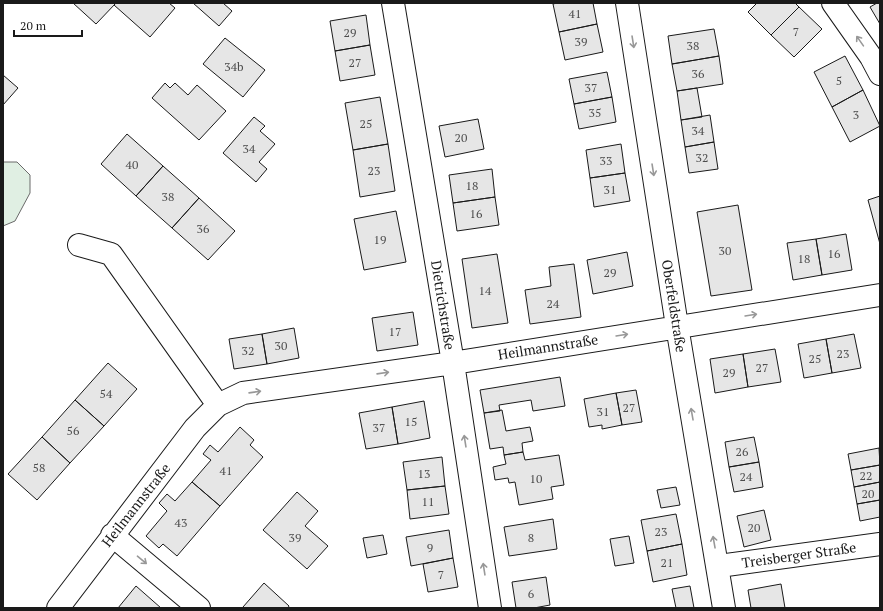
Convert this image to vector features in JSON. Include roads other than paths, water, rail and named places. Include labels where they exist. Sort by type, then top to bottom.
[{"type":"street","name":"Dietrichstraße","points":[[393,3],[453,363],[490,608]]},
{"type":"street","name":"Oberfeldstraße","points":[[627,3],[676,326],[724,608]]},
{"type":"street","points":[[833,3],[871,57],[880,74]]},
{"type":"street","points":[[78,246],[111,254],[218,405]]},
{"type":"street","name":"Heilmannstraße","points":[[58,608],[112,535],[195,428],[218,405],[243,393],[453,363],[676,326],[880,295]]},
{"type":"street","points":[[112,535],[198,608]]},
{"type":"street","name":"Treisberger Straße","points":[[718,566],[880,544]]}]
